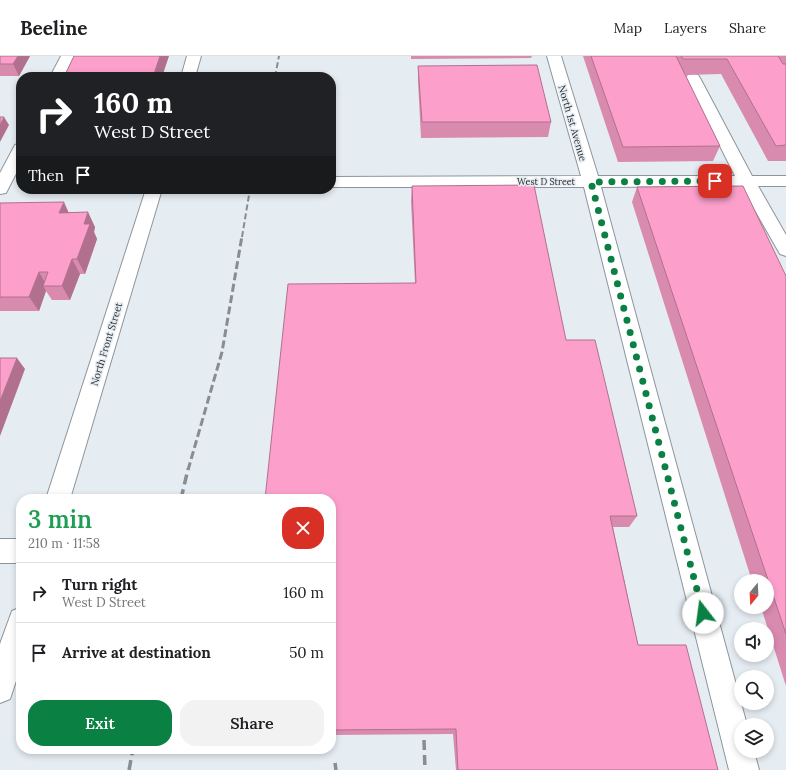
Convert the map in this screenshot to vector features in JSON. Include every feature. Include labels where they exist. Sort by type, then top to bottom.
[{"type":"street","points":[[60,72],[68,56]]},
{"type":"street","points":[[189,72],[194,56]]},
{"type":"street","name":"North 1st Avenue","points":[[554,56],[591,182],[734,726]]},
{"type":"street","points":[[693,78],[746,181],[786,250]]},
{"type":"street","points":[[1,186],[16,158]]},
{"type":"street","name":"West D Street","points":[[336,182],[786,182]]},
{"type":"street","points":[[1,186],[16,184]]},
{"type":"street","name":"North Front Street","points":[[60,494],[152,194]]},
{"type":"street","points":[[0,551],[16,551]]},
{"type":"street","points":[[0,689],[16,636]]},
{"type":"street","name":"North 1st Avenue","points":[[742,758],[744,770]]},
{"type":"street","points":[[745,758],[751,770]]},
{"type":"building","points":[[0,56],[18,56],[13,64],[0,64]]},
{"type":"building","points":[[74,56],[160,56],[155,72],[66,72]]},
{"type":"building","points":[[591,56],[676,56],[720,146],[623,147]]},
{"type":"building","points":[[681,56],[778,56],[783,64],[786,64],[786,145],[776,146],[727,59],[683,59]]},
{"type":"building","points":[[537,65],[551,122],[422,122],[418,66]]},
{"type":"building","points":[[0,117],[4,117],[0,125]]},
{"type":"building","points":[[534,185],[566,340],[595,340],[637,516],[610,516],[638,645],[686,645],[718,770],[458,770],[456,729],[336,730],[336,494],[266,494],[288,284],[416,283],[412,186]]},
{"type":"building","points":[[743,186],[786,276],[786,634],[774,598],[774,574],[766,574],[637,187]]},
{"type":"building","points":[[64,202],[59,213],[88,212],[84,224],[90,224],[77,259],[72,259],[62,286],[43,286],[48,272],[39,272],[29,297],[0,297],[0,203]]},
{"type":"building","points":[[0,358],[17,358],[0,401]]},
{"type":"railway","points":[[276,72],[279,56]]},
{"type":"railway","points":[[242,237],[249,194]]},
{"type":"railway","points":[[188,470],[222,352],[242,236]]},
{"type":"railway","points":[[182,494],[188,469]]},
{"type":"railway","points":[[424,740],[425,770]]},
{"type":"railway","points":[[129,770],[132,754]]},
{"type":"railway","points":[[335,763],[336,770]]},
{"type":"route","points":[[703,613],[591,182],[715,181]]}]
